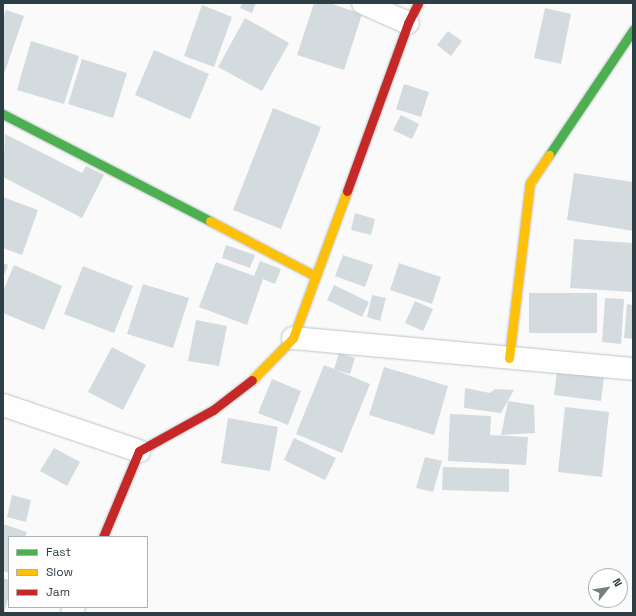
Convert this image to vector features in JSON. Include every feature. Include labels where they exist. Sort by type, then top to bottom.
[{"type":"street","points":[[363,3],[408,23]]},
{"type":"street","points":[[103,536],[139,451],[213,410],[252,380],[293,338],[408,23],[418,3]]},
{"type":"street","points":[[509,358],[530,183],[633,30]]},
{"type":"street","points":[[3,114],[315,276]]},
{"type":"street","points":[[293,338],[633,369]]},
{"type":"street","points":[[3,405],[139,451]]},
{"type":"building","points":[[242,3],[256,3],[252,13],[240,8]]},
{"type":"building","points":[[314,3],[329,3],[362,14],[344,70],[297,55]]},
{"type":"building","points":[[202,5],[232,17],[214,67],[184,56]]},
{"type":"building","points":[[545,8],[571,14],[561,64],[534,58]]},
{"type":"building","points":[[6,10],[24,16],[3,77],[3,19]]},
{"type":"building","points":[[245,18],[289,43],[262,91],[218,67]]},
{"type":"building","points":[[448,31],[462,41],[451,56],[437,45]]},
{"type":"building","points":[[31,41],[79,56],[64,104],[17,90]]},
{"type":"building","points":[[154,50],[209,74],[190,119],[135,95]]},
{"type":"building","points":[[82,59],[127,73],[113,118],[68,104]]},
{"type":"building","points":[[404,84],[429,92],[421,117],[396,109]]},
{"type":"building","points":[[273,108],[321,127],[281,229],[233,210]]},
{"type":"building","points":[[401,115],[419,124],[412,139],[393,130]]},
{"type":"building","points":[[5,134],[82,173],[86,166],[104,175],[82,218],[3,177]]},
{"type":"building","points":[[574,173],[633,182],[633,231],[567,220]]},
{"type":"building","points":[[3,197],[38,210],[22,255],[3,248]]},
{"type":"building","points":[[355,213],[375,219],[371,235],[351,230]]},
{"type":"building","points":[[574,239],[633,243],[633,292],[570,288]]},
{"type":"building","points":[[226,245],[255,255],[250,268],[222,258]]},
{"type":"building","points":[[343,255],[373,265],[365,287],[335,276]]},
{"type":"building","points":[[260,261],[281,269],[275,284],[263,279],[247,325],[199,307],[216,262],[254,276]]},
{"type":"building","points":[[3,263],[8,265],[3,278]]},
{"type":"building","points":[[399,263],[441,277],[432,304],[390,290]]},
{"type":"building","points":[[14,265],[62,286],[44,330],[3,313],[3,291]]},
{"type":"building","points":[[83,266],[133,286],[114,333],[64,314]]},
{"type":"building","points":[[143,284],[189,298],[173,348],[127,334]]},
{"type":"building","points":[[334,285],[369,302],[362,317],[327,300]]},
{"type":"building","points":[[529,293],[597,293],[597,333],[529,333]]},
{"type":"building","points":[[372,295],[386,298],[380,321],[367,317]]},
{"type":"building","points":[[605,298],[624,299],[621,344],[602,342]]},
{"type":"building","points":[[415,301],[433,309],[423,331],[405,323]]},
{"type":"building","points":[[627,304],[633,305],[633,339],[624,338]]},
{"type":"building","points":[[196,320],[227,326],[219,366],[188,361]]},
{"type":"building","points":[[112,347],[146,365],[123,410],[88,392]]},
{"type":"building","points":[[339,353],[355,358],[350,374],[336,370],[370,384],[342,453],[296,434],[324,365],[334,369]]},
{"type":"building","points":[[384,367],[448,386],[434,435],[369,415]]},
{"type":"building","points":[[557,371],[604,377],[601,401],[554,395]]},
{"type":"building","points":[[272,379],[301,391],[288,425],[258,413]]},
{"type":"building","points":[[465,388],[490,393],[495,389],[514,390],[501,413],[464,408]]},
{"type":"building","points":[[508,401],[534,405],[535,433],[501,435]]},
{"type":"building","points":[[565,407],[609,412],[602,477],[558,472]]},
{"type":"building","points":[[450,414],[491,416],[490,435],[528,437],[526,465],[448,461]]},
{"type":"building","points":[[228,418],[278,427],[270,471],[221,463]]},
{"type":"building","points":[[294,438],[336,458],[325,480],[284,460]]},
{"type":"building","points":[[54,448],[80,462],[67,486],[40,471]]},
{"type":"building","points":[[425,457],[442,461],[433,492],[416,488]]},
{"type":"building","points":[[443,467],[509,469],[509,492],[442,490]]},
{"type":"building","points":[[12,495],[31,500],[26,522],[7,517]]},
{"type":"building","points":[[3,524],[27,532],[25,536],[8,536],[8,573],[3,571]]},
{"type":"building","points":[[3,578],[8,580],[8,599],[4,613]]},
{"type":"traffic: fast","points":[[549,155],[633,30]]},
{"type":"traffic: fast","points":[[3,114],[210,221]]},
{"type":"traffic: slow","points":[[509,358],[530,183],[549,155]]},
{"type":"traffic: slow","points":[[252,380],[293,338],[347,191]]},
{"type":"traffic: slow","points":[[210,221],[315,276]]},
{"type":"traffic: jam","points":[[347,191],[408,23],[418,3]]},
{"type":"traffic: jam","points":[[103,536],[139,451],[213,410],[252,380]]}]
